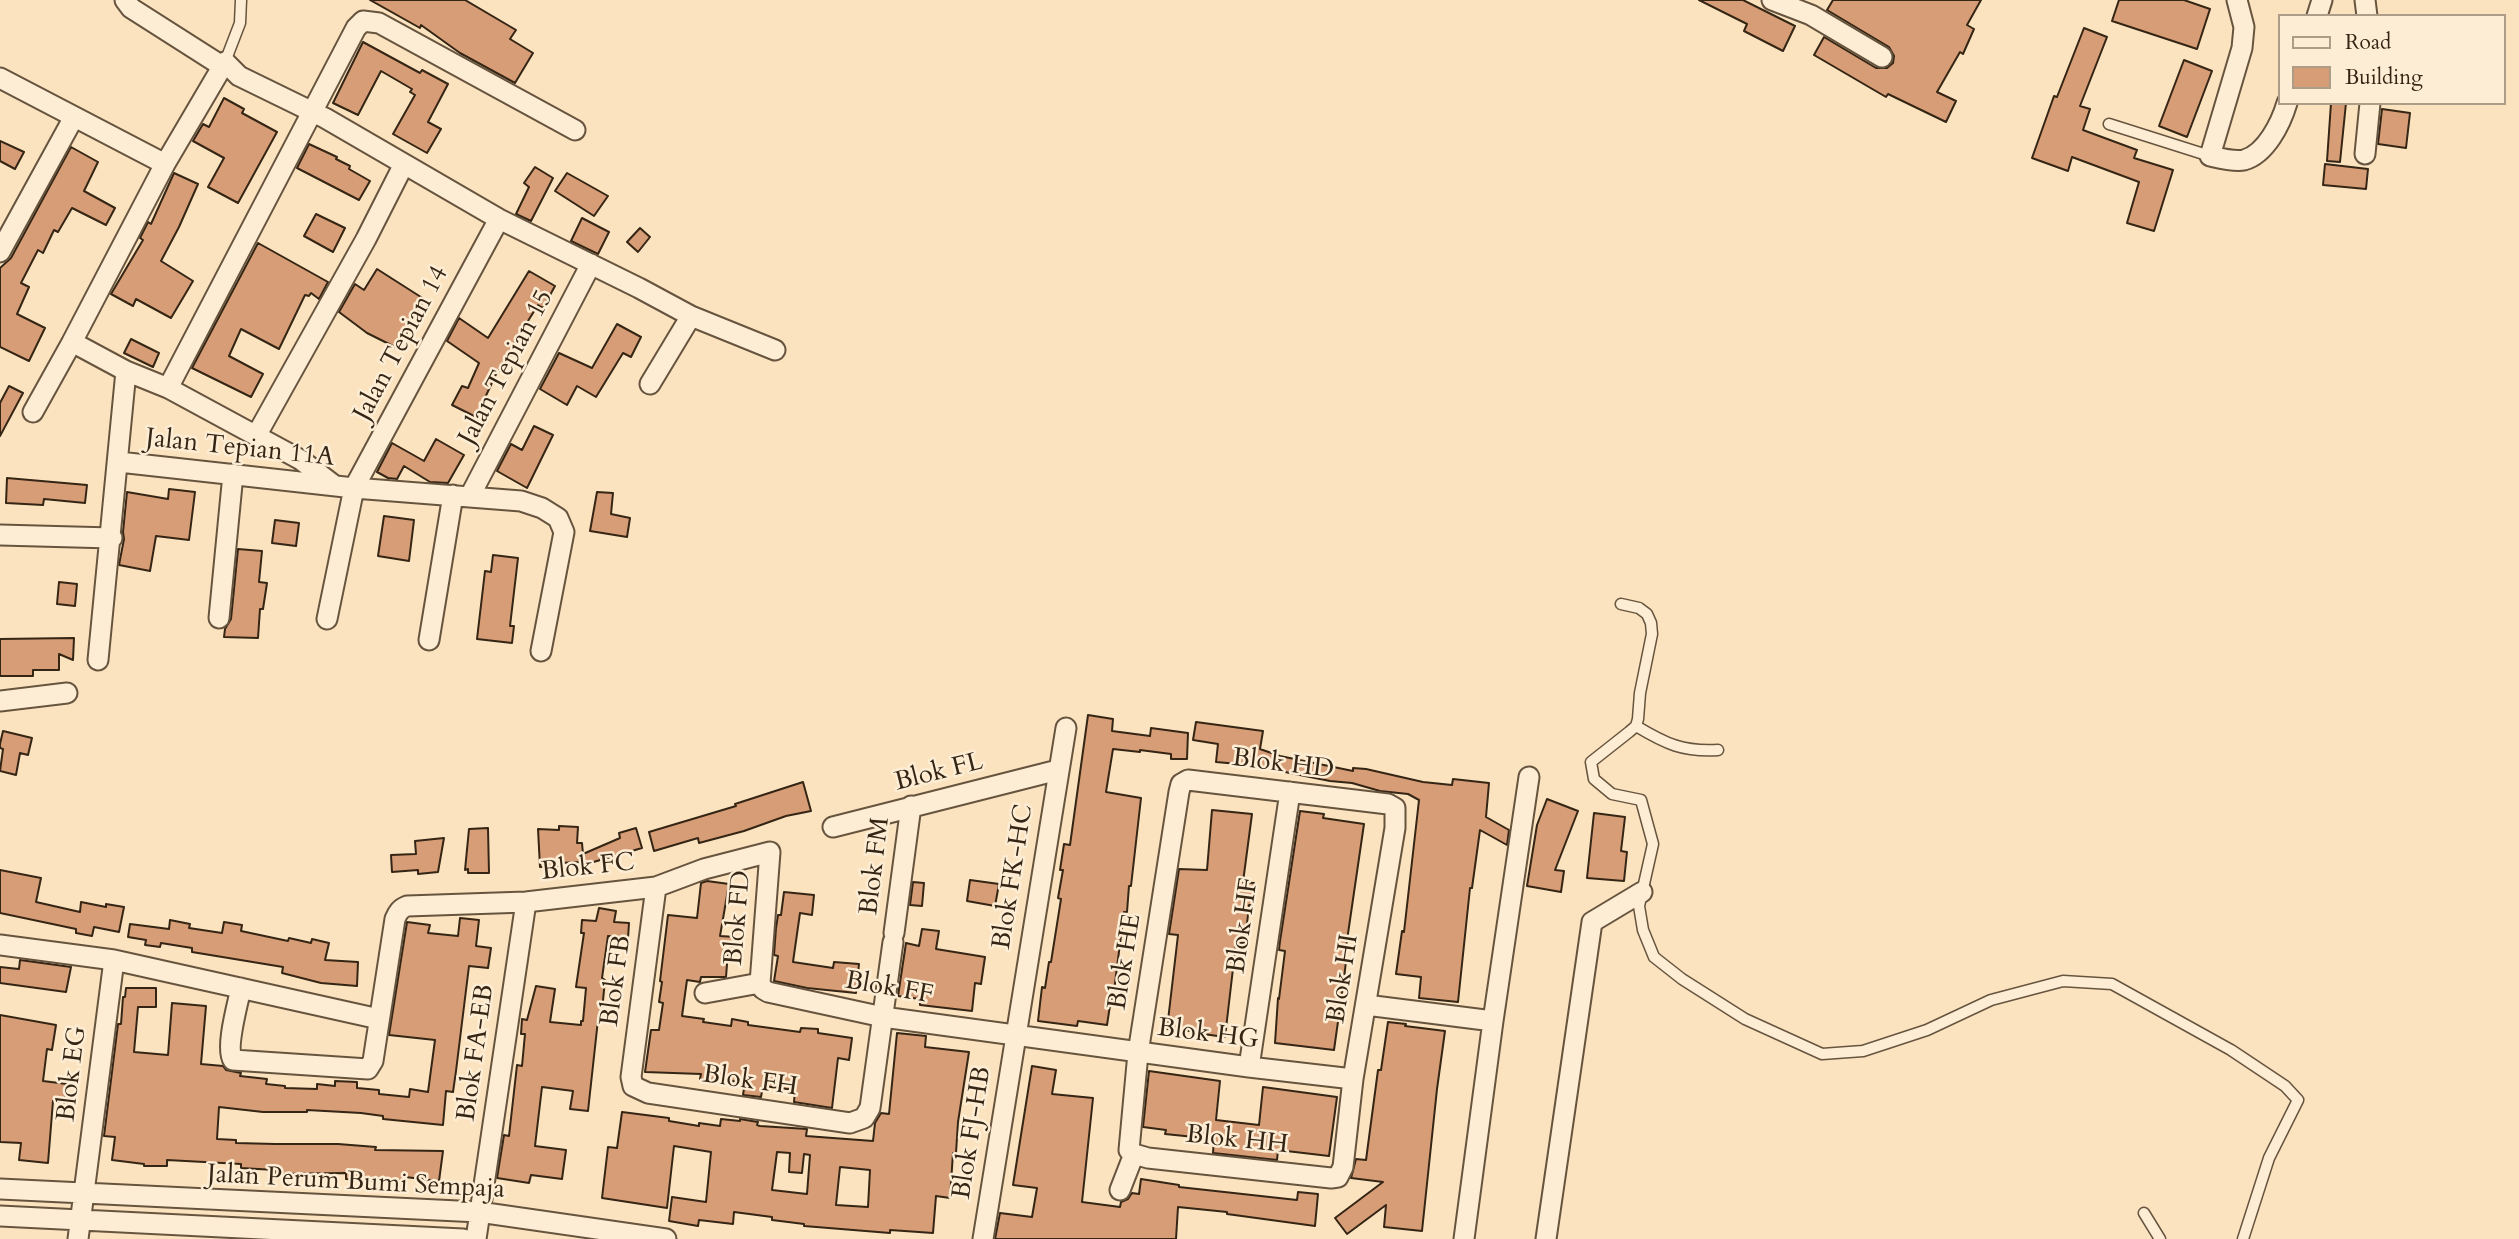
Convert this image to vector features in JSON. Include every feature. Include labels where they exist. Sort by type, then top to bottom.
[{"type":"street","points":[[125,0],[131,8],[224,64],[239,76],[314,112],[499,219],[691,316],[775,350]]},
{"type":"street","points":[[1772,0],[1814,8],[1882,57]]},
{"type":"street","points":[[2236,0],[2244,27],[2242,48],[2210,156],[2244,160],[2274,135],[2286,105]]},
{"type":"street","points":[[168,388],[356,28],[363,21],[371,21],[575,130]]},
{"type":"street","points":[[33,412],[165,164],[224,64]]},
{"type":"street","points":[[0,78],[165,164]]},
{"type":"street","points":[[2365,154],[2370,105]]},
{"type":"street","points":[[0,252],[74,117]]},
{"type":"street","points":[[256,436],[366,239],[404,164]]},
{"type":"street","name":"Jalan Tepian 14","points":[[327,619],[345,487],[499,219]]},
{"type":"street","name":"Jalan Tepian 15","points":[[429,640],[461,495],[591,264]]},
{"type":"street","points":[[650,384],[691,316]]},
{"type":"street","points":[[72,341],[126,371],[168,388],[345,487]]},
{"type":"street","points":[[119,462],[126,371]]},
{"type":"street","name":"Jalan Tepian 11A","points":[[98,660],[119,462],[345,487],[461,495],[521,502],[542,508],[558,518],[564,532],[541,651]]},
{"type":"street","points":[[219,618],[233,474]]},
{"type":"street","points":[[0,535],[112,538]]},
{"type":"street","points":[[1,704],[67,693]]},
{"type":"street","name":"Blok FK-HC","points":[[1014,1035],[1066,728]]},
{"type":"street","name":"Blok FL","points":[[834,827],[1058,771]]},
{"type":"street","points":[[1464,1239],[1529,777]]},
{"type":"street","name":"Blok HD","points":[[1179,792],[1181,784],[1188,780],[1388,804]]},
{"type":"street","name":"Blok HE","points":[[1120,1190],[1131,1148],[1139,1053],[1179,792]]},
{"type":"street","name":"Blok HF","points":[[1249,1067],[1290,792]]},
{"type":"street","name":"Blok HI","points":[[1343,1167],[1353,1079],[1395,828],[1395,808],[1388,804]]},
{"type":"street","name":"Blok FM","points":[[864,1118],[870,1108],[911,806]]},
{"type":"street","name":"Blok FD","points":[[656,887],[704,869],[770,852],[760,983]]},
{"type":"street","name":"Blok FC","points":[[379,1019],[395,919],[402,908],[526,901],[656,887]]},
{"type":"street","name":"Blok FB","points":[[632,1082],[656,887]]},
{"type":"street","points":[[1546,1239],[1592,922],[1642,892]]},
{"type":"street","name":"Blok FA-EB","points":[[476,1239],[526,901]]},
{"type":"street","points":[[0,945],[114,960],[241,988],[379,1019],[373,1060],[368,1069],[233,1060],[230,1055],[231,1045],[241,988]]},
{"type":"street","name":"Blok EG","points":[[79,1230],[114,960]]},
{"type":"street","points":[[705,993],[760,983]]},
{"type":"street","name":"Blok FF","points":[[760,983],[768,992],[883,1017],[1014,1035]]},
{"type":"street","points":[[1366,1005],[1493,1021]]},
{"type":"street","name":"Blok HG","points":[[1014,1035],[1353,1079]]},
{"type":"street","name":"Blok FJ-HB","points":[[983,1239],[1014,1035]]},
{"type":"street","name":"Blok FH","points":[[632,1082],[638,1089],[661,1095],[850,1123],[864,1118]]},
{"type":"street","name":"Blok HH","points":[[1131,1148],[1331,1178],[1338,1177],[1343,1167]]},
{"type":"street","name":"Jalan Perum Bumi Sempaja","points":[[0,1189],[479,1212],[666,1239]]},
{"type":"street","name":"Jalan Perum Bumi Sempaja","points":[[0,1216],[79,1230],[463,1239]]},
{"type":"lane","points":[[224,64],[240,23],[241,0]]},
{"type":"lane","points":[[2109,124],[2210,156]]},
{"type":"lane","points":[[1621,604],[1639,608],[1647,614],[1651,622],[1652,634],[1636,726],[1591,762],[1594,779],[1612,793],[1641,800],[1653,844],[1639,906],[1643,930],[1654,957],[1682,979],[1745,1019],[1822,1055],[1863,1051],[1927,1030],[1991,1000],[2063,981],[2112,984],[2231,1050],[2285,1086],[2298,1100],[2269,1158],[2244,1239]]},
{"type":"lane","points":[[1636,726],[1664,743],[1680,748],[1696,751],[1718,750]]},
{"type":"lane","points":[[2144,1213],[2160,1239]]},
{"type":"building","points":[[370,0],[465,0],[516,30],[510,39],[533,53],[515,83],[460,53],[421,25],[420,28]]},
{"type":"building","points":[[1699,0],[1743,0],[1795,26],[1783,51],[1744,31],[1747,24]]},
{"type":"building","points":[[1833,0],[1981,0],[1967,25],[1974,29],[1963,54],[1960,52],[1937,92],[1956,101],[1946,122],[1888,94],[1886,97],[1814,55],[1824,37],[1876,68],[1887,68],[1893,63],[1894,56],[1889,47],[1827,10]]},
{"type":"building","points":[[2119,0],[2184,0],[2210,9],[2197,49],[2112,21]]},
{"type":"building","points":[[2084,28],[2107,37],[2080,106],[2090,109],[2083,130],[2137,150],[2134,158],[2173,170],[2154,231],[2127,223],[2139,182],[2072,157],[2068,171],[2032,158],[2054,96],[2057,97]]},
{"type":"building","points":[[363,42],[420,73],[422,70],[448,84],[428,122],[441,129],[427,153],[393,134],[415,95],[410,92],[412,89],[381,71],[358,115],[333,103]]},
{"type":"building","points":[[2184,60],[2212,71],[2187,137],[2159,126]]},
{"type":"building","points":[[224,98],[244,109],[242,113],[277,132],[238,203],[208,187],[224,158],[193,141],[203,124],[209,127]]},
{"type":"building","points":[[2331,105],[2346,105],[2340,162],[2327,161]]},
{"type":"building","points":[[2382,109],[2410,113],[2406,148],[2378,144]]},
{"type":"building","points":[[0,141],[24,152],[15,169],[0,161]]},
{"type":"building","points":[[309,144],[337,157],[336,159],[350,166],[349,169],[370,181],[359,200],[297,168]]},
{"type":"building","points":[[71,147],[98,162],[84,191],[115,208],[106,225],[72,208],[58,232],[54,230],[43,253],[38,250],[21,283],[29,287],[17,314],[45,328],[29,361],[0,347],[0,268],[11,258]]},
{"type":"building","points":[[2325,164],[2368,169],[2366,189],[2323,185]]},
{"type":"building","points":[[535,167],[553,178],[531,221],[516,214],[529,187],[524,183]]},
{"type":"building","points":[[174,173],[198,184],[161,261],[193,281],[171,318],[136,299],[133,306],[111,294],[143,240],[140,238],[148,222],[151,224]]},
{"type":"building","points":[[567,173],[608,196],[594,216],[555,191]]},
{"type":"building","points":[[316,214],[345,228],[333,252],[304,236]]},
{"type":"building","points":[[582,218],[609,232],[598,254],[571,241]]},
{"type":"building","points":[[640,228],[650,237],[638,252],[627,242]]},
{"type":"building","points":[[258,243],[328,282],[319,299],[311,293],[309,296],[305,295],[279,349],[241,329],[229,356],[263,374],[251,397],[192,368]]},
{"type":"building","points":[[377,269],[424,299],[399,349],[367,333],[339,312],[355,284],[364,290]]},
{"type":"building","points":[[529,271],[555,286],[543,308],[538,305],[511,348],[514,349],[502,372],[498,370],[476,417],[452,405],[462,386],[468,388],[479,363],[447,341],[459,318],[488,338]]},
{"type":"building","points":[[617,324],[641,337],[631,357],[623,353],[596,397],[577,386],[567,405],[540,389],[559,353],[592,368]]},
{"type":"building","points":[[131,339],[159,353],[153,367],[124,353]]},
{"type":"building","points":[[9,386],[23,393],[0,436],[0,403]]},
{"type":"building","points":[[534,426],[553,435],[527,488],[497,471],[511,444],[522,450]]},
{"type":"building","points":[[436,439],[464,455],[448,483],[430,482],[404,466],[397,479],[377,472],[392,443],[424,461]]},
{"type":"building","points":[[7,478],[87,485],[85,503],[44,499],[43,505],[6,503]]},
{"type":"building","points":[[169,489],[195,492],[189,540],[156,536],[150,571],[119,565],[124,539],[127,492],[168,499]]},
{"type":"building","points":[[597,492],[613,493],[611,514],[630,518],[627,537],[590,531]]},
{"type":"building","points":[[384,516],[414,520],[409,561],[378,556]]},
{"type":"building","points":[[275,520],[299,523],[296,546],[272,543]]},
{"type":"building","points":[[238,549],[262,551],[259,582],[267,583],[263,609],[260,609],[258,638],[224,637],[231,619]]},
{"type":"building","points":[[493,555],[518,558],[510,626],[514,626],[512,643],[477,639],[485,571],[491,572]]},
{"type":"building","points":[[59,582],[77,584],[75,606],[57,604]]},
{"type":"building","points":[[74,638],[73,660],[59,654],[59,670],[33,670],[33,676],[0,676],[0,639]]},
{"type":"building","points":[[1088,715],[1113,719],[1112,731],[1150,736],[1151,728],[1188,733],[1187,759],[1171,759],[1171,754],[1113,749],[1106,792],[1141,798],[1131,886],[1127,912],[1124,912],[1107,1025],[1078,1021],[1077,1026],[1038,1021],[1042,987],[1045,988],[1051,962],[1061,899],[1058,898],[1063,870],[1060,870],[1064,844],[1070,845]]},
{"type":"building","points":[[1196,722],[1263,731],[1260,749],[1280,756],[1353,771],[1353,768],[1366,769],[1423,782],[1452,785],[1453,779],[1489,783],[1486,817],[1509,830],[1507,845],[1480,830],[1470,888],[1458,1002],[1419,998],[1421,977],[1396,974],[1402,931],[1404,932],[1419,800],[1408,794],[1380,791],[1352,783],[1250,765],[1216,762],[1218,744],[1193,740]]},
{"type":"building","points":[[3,731],[32,738],[28,755],[20,753],[16,775],[0,771]]},
{"type":"building","points":[[803,782],[811,811],[699,843],[698,838],[654,851],[649,832],[736,806],[735,804]]},
{"type":"building","points":[[1547,799],[1578,811],[1555,870],[1564,871],[1561,892],[1527,886],[1537,825]]},
{"type":"building","points":[[1212,810],[1252,814],[1243,882],[1254,883],[1252,905],[1249,905],[1245,943],[1236,943],[1225,1037],[1167,1029],[1178,935],[1169,934],[1179,869],[1207,870]]},
{"type":"building","points":[[1300,811],[1324,814],[1323,818],[1364,824],[1334,1050],[1275,1043],[1285,951],[1279,950]]},
{"type":"building","points":[[1594,813],[1625,817],[1621,851],[1627,852],[1624,881],[1587,878]]},
{"type":"building","points":[[559,826],[578,827],[577,843],[582,843],[583,854],[620,838],[619,833],[636,828],[642,848],[583,865],[582,862],[559,863],[559,866],[540,867],[538,829],[559,830]]},
{"type":"building","points":[[488,828],[489,873],[468,873],[468,869],[465,870],[469,829]]},
{"type":"building","points":[[444,838],[438,872],[392,872],[391,855],[416,854],[415,841]]},
{"type":"building","points":[[0,870],[41,878],[36,902],[80,912],[81,902],[124,907],[119,932],[94,927],[92,936],[76,933],[76,929],[0,913]]},
{"type":"building","points":[[970,880],[999,884],[995,906],[967,901]]},
{"type":"building","points":[[707,881],[729,884],[720,936],[736,937],[735,952],[728,952],[726,977],[701,977],[700,982],[687,980],[682,1016],[731,1026],[732,1019],[748,1022],[748,1025],[800,1032],[801,1028],[818,1029],[818,1033],[852,1038],[849,1060],[838,1058],[832,1108],[794,1102],[795,1090],[763,1086],[761,1097],[743,1095],[745,1082],[700,1079],[701,1074],[645,1072],[651,1030],[659,1030],[663,1003],[659,1002],[660,981],[668,915],[697,918],[701,883]]},
{"type":"building","points":[[913,882],[924,883],[922,906],[910,905]]},
{"type":"building","points":[[784,892],[814,895],[812,915],[800,913],[793,962],[833,968],[834,962],[859,964],[856,993],[807,988],[774,981],[778,956],[774,955],[776,928]]},
{"type":"building","points":[[599,908],[616,911],[614,922],[629,923],[628,938],[608,936],[602,978],[605,980],[601,1021],[598,1020],[588,1111],[570,1109],[573,1091],[542,1087],[535,1146],[566,1150],[562,1179],[531,1175],[529,1183],[497,1178],[504,1135],[509,1136],[517,1065],[522,1066],[525,1034],[521,1034],[522,1019],[527,1020],[536,986],[555,989],[550,1022],[581,1025],[586,988],[576,987],[584,933],[581,933],[582,920],[596,921]]},
{"type":"building","points":[[460,918],[479,920],[476,946],[491,948],[488,968],[469,966],[453,1092],[446,1091],[443,1125],[383,1119],[383,1116],[361,1113],[307,1110],[263,1112],[219,1107],[217,1139],[236,1140],[236,1143],[338,1144],[376,1147],[375,1150],[443,1151],[439,1181],[405,1177],[405,1180],[346,1179],[346,1173],[275,1174],[275,1170],[241,1168],[241,1164],[167,1160],[167,1166],[144,1166],[112,1160],[115,1137],[104,1136],[118,1024],[121,1024],[126,988],[156,988],[156,1007],[138,1007],[134,1052],[168,1055],[172,1003],[206,1006],[201,1064],[223,1066],[226,1070],[241,1073],[240,1076],[267,1079],[266,1084],[285,1088],[317,1089],[317,1084],[335,1086],[335,1081],[357,1082],[357,1088],[379,1090],[379,1094],[409,1097],[410,1089],[428,1092],[435,1040],[389,1035],[407,922],[430,925],[428,933],[458,936]]},
{"type":"building","points":[[170,920],[190,924],[189,928],[222,933],[224,922],[242,925],[241,931],[288,941],[289,938],[311,943],[312,939],[329,943],[325,960],[358,962],[357,986],[321,983],[282,973],[283,967],[192,952],[192,948],[161,943],[160,947],[145,945],[146,940],[128,937],[130,924],[169,929]]},
{"type":"building","points":[[922,929],[939,931],[936,949],[985,957],[981,984],[975,983],[972,1011],[920,1005],[920,999],[898,996],[906,943],[919,946]]},
{"type":"building","points":[[20,960],[71,967],[66,992],[0,983],[0,967],[19,969]]},
{"type":"building","points":[[0,1015],[56,1025],[52,1050],[47,1049],[43,1081],[67,1084],[64,1103],[53,1101],[48,1163],[19,1160],[21,1143],[0,1142]]},
{"type":"building","points":[[1388,1022],[1445,1031],[1422,1231],[1384,1227],[1386,1205],[1347,1234],[1335,1218],[1383,1182],[1351,1178],[1356,1159],[1366,1160],[1378,1070],[1381,1070]]},
{"type":"building","points":[[897,1033],[926,1036],[925,1047],[969,1052],[956,1153],[953,1153],[950,1198],[936,1196],[933,1233],[890,1230],[890,1233],[804,1226],[772,1220],[772,1217],[734,1212],[733,1224],[699,1220],[698,1226],[669,1221],[672,1197],[706,1202],[711,1152],[674,1146],[667,1208],[602,1198],[608,1147],[617,1148],[622,1112],[669,1118],[669,1121],[699,1126],[699,1123],[720,1126],[721,1119],[740,1119],[758,1122],[757,1125],[760,1126],[807,1129],[806,1136],[873,1141],[875,1123],[881,1113],[889,1114]],"holes":[[[777,1152],[790,1153],[789,1172],[802,1173],[804,1154],[810,1155],[807,1194],[772,1190]],[[840,1167],[870,1170],[868,1207],[836,1205]]]},
{"type":"building","points":[[1032,1066],[1056,1070],[1052,1094],[1093,1098],[1082,1202],[1120,1207],[1121,1202],[1128,1199],[1132,1193],[1139,1194],[1141,1179],[1179,1187],[1297,1200],[1298,1192],[1318,1194],[1315,1226],[1178,1207],[1176,1239],[995,1239],[1000,1213],[1032,1217],[1037,1188],[1013,1185]]},
{"type":"building","points":[[1149,1071],[1220,1081],[1216,1120],[1259,1125],[1263,1087],[1337,1097],[1329,1156],[1278,1150],[1277,1160],[1213,1153],[1214,1139],[1165,1134],[1166,1130],[1143,1127]]}]
